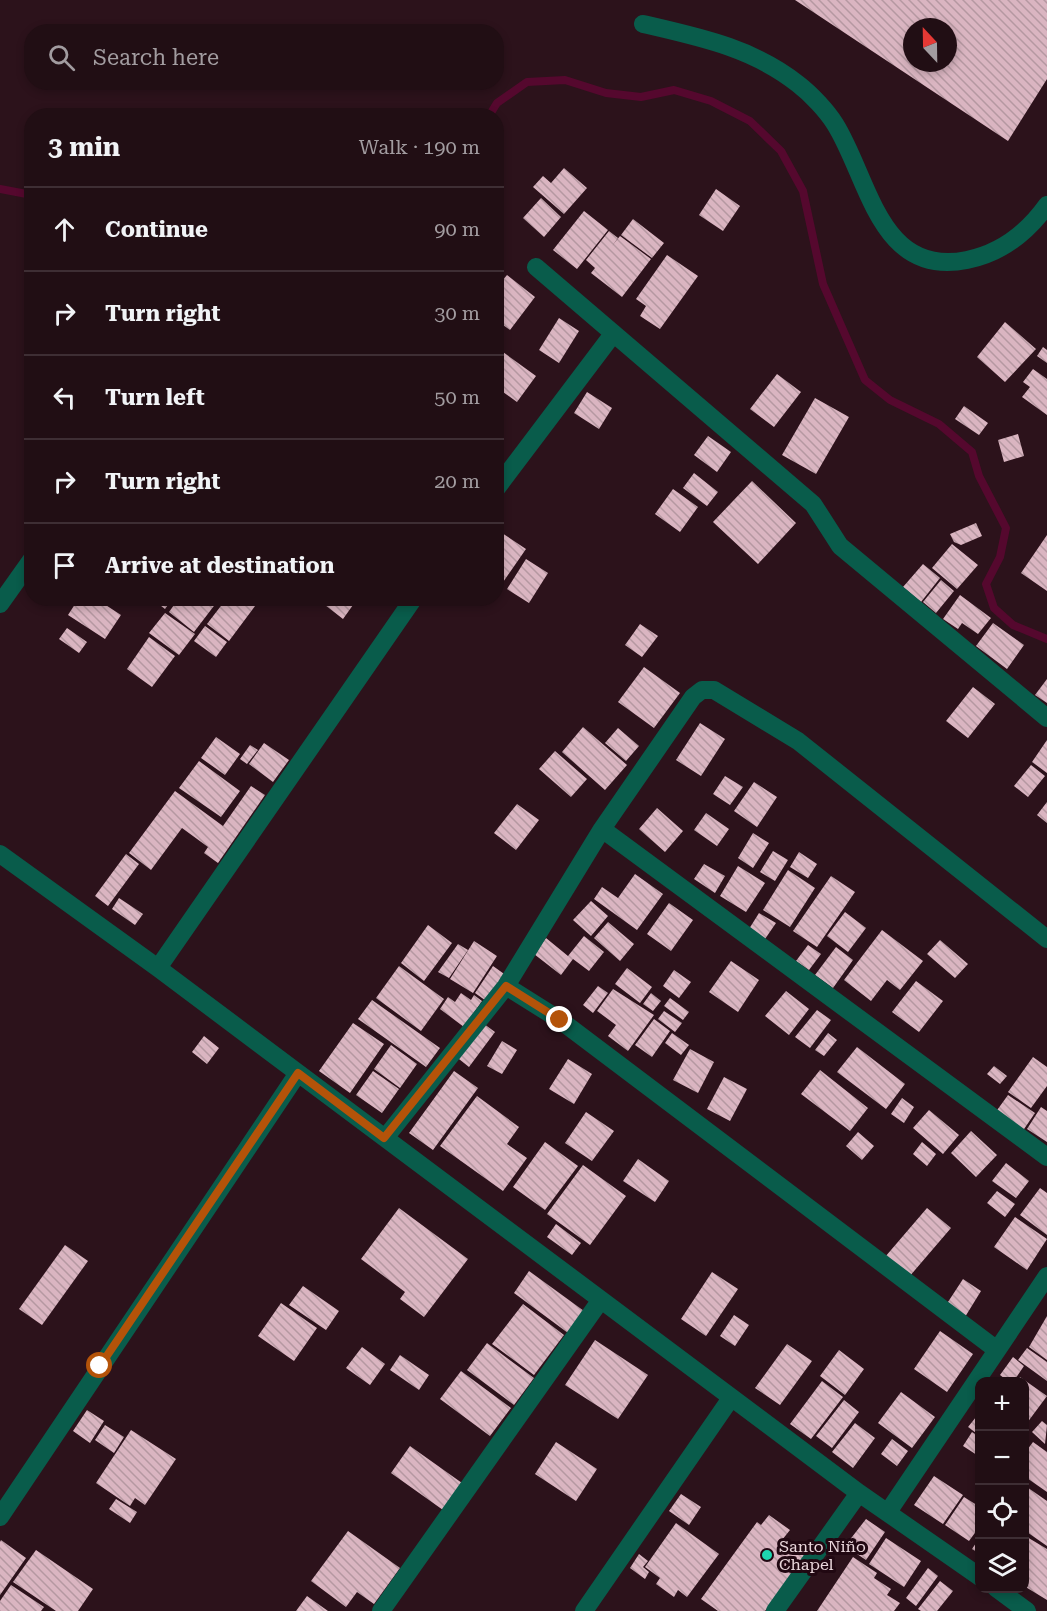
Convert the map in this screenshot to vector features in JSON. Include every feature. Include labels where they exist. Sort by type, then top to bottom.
[{"type":"street","points":[[643,24],[716,41],[756,56],[800,85],[835,124],[875,212],[905,249],[926,260],[950,263],[980,257],[1009,244],[1035,222],[1047,205]]},
{"type":"street","points":[[536,267],[813,504],[840,546],[1047,718]]},
{"type":"street","points":[[504,478],[614,334]]},
{"type":"street","points":[[0,604],[24,570]]},
{"type":"street","points":[[158,968],[408,606]]},
{"type":"street","points":[[384,1138],[506,986],[602,829],[693,697],[702,690],[714,690],[798,741],[1047,939]]},
{"type":"street","points":[[602,829],[1047,1157]]},
{"type":"street","points":[[0,854],[158,968],[859,1493],[975,1573]]},
{"type":"street","points":[[506,986],[560,1020],[997,1350]]},
{"type":"street","points":[[0,1517],[298,1073]]},
{"type":"street","points":[[888,1512],[1047,1276]]},
{"type":"street","points":[[381,1611],[600,1301]]},
{"type":"street","points":[[584,1611],[731,1398]]},
{"type":"street","points":[[775,1611],[859,1493]]},
{"type":"street","points":[[1003,1593],[1027,1611]]},
{"type":"building","points":[[795,0],[1047,0],[1047,79],[1008,141],[904,72],[957,72],[957,18],[903,18],[903,71]]},
{"type":"building","points":[[564,168],[587,188],[564,214],[533,187],[543,176],[551,183]]},
{"type":"building","points":[[716,189],[740,206],[723,231],[699,215]]},
{"type":"building","points":[[541,198],[561,217],[544,237],[523,218]]},
{"type":"building","points":[[584,211],[608,230],[577,269],[553,250]]},
{"type":"building","points":[[633,219],[664,243],[652,258],[621,235]]},
{"type":"building","points":[[609,231],[618,238],[612,246],[620,236],[651,259],[622,297],[591,273],[595,268],[586,260]]},
{"type":"building","points":[[667,255],[698,276],[660,329],[640,316],[646,306],[636,299]]},
{"type":"building","points":[[507,275],[535,297],[510,330],[504,326],[504,279]]},
{"type":"building","points":[[559,318],[579,331],[559,363],[539,350]]},
{"type":"building","points":[[1005,322],[1036,349],[1005,382],[977,357]]},
{"type":"building","points":[[1043,347],[1047,350],[1047,363],[1037,356]]},
{"type":"building","points":[[504,353],[536,376],[517,402],[504,393]]},
{"type":"building","points":[[1033,369],[1047,379],[1047,415],[1022,397],[1030,387],[1023,382]]},
{"type":"building","points":[[777,374],[801,392],[774,427],[750,409]]},
{"type":"building","points":[[587,392],[612,408],[599,429],[574,413]]},
{"type":"building","points":[[815,398],[849,417],[816,474],[782,455]]},
{"type":"building","points":[[964,406],[988,423],[979,435],[955,419]]},
{"type":"building","points":[[1018,434],[1024,456],[1004,462],[998,440]]},
{"type":"building","points":[[708,436],[731,452],[717,472],[694,455]]},
{"type":"building","points":[[694,473],[718,492],[707,506],[683,488]]},
{"type":"building","points":[[752,481],[796,523],[758,564],[713,522]]},
{"type":"building","points":[[673,489],[698,507],[680,532],[655,514]]},
{"type":"building","points":[[976,523],[982,536],[961,545],[954,542],[950,534]]},
{"type":"building","points":[[504,534],[526,549],[504,581]]},
{"type":"building","points":[[1047,535],[1047,591],[1021,573]]},
{"type":"building","points":[[952,544],[978,565],[957,589],[932,568]]},
{"type":"building","points":[[526,559],[548,573],[529,603],[507,589]]},
{"type":"building","points":[[923,564],[940,578],[921,602],[903,587]]},
{"type":"building","points":[[941,580],[954,591],[936,613],[923,602]]},
{"type":"building","points":[[960,595],[991,618],[978,634],[962,623],[958,629],[943,619]]},
{"type":"building","points":[[74,606],[107,606],[121,615],[105,639],[68,615]]},
{"type":"building","points":[[173,606],[214,606],[194,632],[169,612]]},
{"type":"building","points":[[221,606],[255,606],[229,641],[207,624]]},
{"type":"building","points":[[326,606],[352,606],[343,619]]},
{"type":"building","points":[[165,613],[195,634],[179,655],[149,633]]},
{"type":"building","points":[[993,623],[1024,645],[1007,669],[976,646]]},
{"type":"building","points":[[640,624],[658,636],[642,657],[625,645]]},
{"type":"building","points":[[205,626],[227,642],[216,657],[194,641]]},
{"type":"building","points":[[67,628],[87,642],[79,653],[59,639]]},
{"type":"building","points":[[149,637],[175,656],[152,687],[127,669]]},
{"type":"building","points":[[644,667],[680,693],[654,728],[618,702]]},
{"type":"building","points":[[1047,679],[1047,703],[1035,695]]},
{"type":"building","points":[[973,687],[995,704],[968,738],[946,721]]},
{"type":"building","points":[[700,723],[725,739],[701,776],[676,760]]},
{"type":"building","points":[[583,727],[627,765],[605,790],[562,752]]},
{"type":"building","points":[[618,728],[639,746],[626,761],[605,743]]},
{"type":"building","points":[[216,737],[240,754],[225,775],[201,758]]},
{"type":"building","points":[[1047,740],[1047,773],[1032,762]]},
{"type":"building","points":[[264,743],[289,760],[273,782],[249,764]]},
{"type":"building","points":[[250,745],[258,750],[247,764],[240,759]]},
{"type":"building","points":[[555,751],[587,779],[571,797],[539,769]]},
{"type":"building","points":[[199,761],[240,791],[221,817],[179,788]]},
{"type":"building","points":[[1031,765],[1045,776],[1028,797],[1014,786]]},
{"type":"building","points":[[725,776],[743,787],[730,805],[713,794]]},
{"type":"building","points":[[754,782],[777,797],[757,827],[734,811]]},
{"type":"building","points":[[251,786],[265,795],[218,863],[204,853],[208,847],[182,828],[151,870],[129,853],[175,791],[223,826]]},
{"type":"building","points":[[1047,802],[1047,823],[1037,815]]},
{"type":"building","points":[[517,804],[539,820],[516,850],[494,833]]},
{"type":"building","points":[[657,808],[683,831],[665,852],[639,829]]},
{"type":"building","points":[[706,813],[729,829],[717,846],[694,830]]},
{"type":"building","points":[[753,833],[769,843],[753,868],[738,858]]},
{"type":"building","points":[[773,851],[788,860],[775,881],[760,872]]},
{"type":"building","points":[[799,852],[817,864],[808,878],[790,867]]},
{"type":"building","points":[[126,854],[139,864],[108,906],[95,896]]},
{"type":"building","points":[[704,864],[725,876],[715,893],[694,879]]},
{"type":"building","points":[[738,866],[765,883],[746,912],[720,896]]},
{"type":"building","points":[[788,870],[815,888],[790,927],[763,910]]},
{"type":"building","points":[[635,874],[663,894],[637,930],[594,899],[602,887],[618,898]]},
{"type":"building","points":[[831,876],[855,892],[817,947],[793,931]]},
{"type":"building","points":[[119,898],[143,914],[135,925],[112,909]]},
{"type":"building","points":[[591,901],[608,916],[591,936],[573,920]]},
{"type":"building","points":[[669,903],[693,920],[671,951],[647,934]]},
{"type":"building","points":[[845,912],[866,928],[848,952],[827,936]]},
{"type":"building","points":[[759,913],[776,923],[765,939],[749,929]]},
{"type":"building","points":[[608,922],[634,944],[620,961],[594,938]]},
{"type":"building","points":[[428,925],[452,943],[424,981],[401,963]]},
{"type":"building","points":[[882,930],[923,961],[900,990],[887,980],[871,1001],[844,980]]},
{"type":"building","points":[[584,936],[604,952],[589,971],[573,959],[561,975],[534,954],[546,938],[568,956]]},
{"type":"building","points":[[940,940],[968,964],[955,978],[927,954]]},
{"type":"building","points":[[474,941],[497,956],[473,993],[450,979]]},
{"type":"building","points":[[458,944],[468,950],[449,978],[438,972]]},
{"type":"building","points":[[808,945],[821,954],[809,970],[796,961]]},
{"type":"building","points":[[836,947],[853,960],[833,988],[815,975]]},
{"type":"building","points":[[731,961],[759,980],[738,1012],[709,992]]},
{"type":"building","points":[[399,966],[444,999],[421,1031],[376,998]]},
{"type":"building","points":[[493,966],[507,976],[489,1003],[475,993]]},
{"type":"building","points":[[627,968],[652,987],[640,1003],[615,984]]},
{"type":"building","points":[[674,970],[691,982],[679,998],[663,986]]},
{"type":"building","points":[[916,981],[943,1001],[919,1032],[892,1012]]},
{"type":"building","points":[[598,986],[608,993],[593,1013],[583,1005]]},
{"type":"building","points":[[613,989],[654,1015],[628,1051],[608,1036],[616,1025],[597,1011]]},
{"type":"building","points":[[786,991],[809,1009],[789,1035],[765,1016]]},
{"type":"building","points":[[461,993],[471,1000],[474,995],[482,1001],[464,1027],[440,1009],[448,997],[455,1002]]},
{"type":"building","points":[[651,993],[661,1001],[653,1011],[643,1004]]},
{"type":"building","points":[[670,998],[689,1012],[683,1020],[664,1006]]},
{"type":"building","points":[[372,1000],[440,1048],[426,1067],[358,1019]]},
{"type":"building","points":[[817,1010],[831,1020],[810,1048],[795,1037]]},
{"type":"building","points":[[664,1011],[682,1023],[675,1032],[658,1019]]},
{"type":"building","points":[[654,1019],[670,1031],[652,1057],[635,1045]]},
{"type":"building","points":[[480,1021],[495,1032],[469,1067],[454,1055]]},
{"type":"building","points":[[353,1023],[384,1044],[350,1093],[319,1071]]},
{"type":"building","points":[[672,1033],[689,1045],[681,1055],[665,1043]]},
{"type":"building","points":[[828,1033],[837,1040],[824,1056],[815,1050]]},
{"type":"building","points":[[204,1036],[219,1048],[207,1064],[192,1052]]},
{"type":"building","points":[[502,1041],[517,1050],[502,1074],[487,1066]]},
{"type":"building","points":[[391,1045],[417,1064],[400,1088],[374,1069]]},
{"type":"building","points":[[857,1047],[905,1084],[886,1109],[837,1072]]},
{"type":"building","points":[[690,1049],[714,1062],[698,1093],[673,1080]]},
{"type":"building","points":[[1033,1057],[1047,1067],[1047,1086],[1031,1108],[1008,1092]]},
{"type":"building","points":[[568,1059],[592,1074],[574,1104],[549,1089]]},
{"type":"building","points":[[994,1066],[1007,1076],[1000,1084],[987,1074]]},
{"type":"building","points":[[820,1070],[868,1108],[850,1131],[801,1094]]},
{"type":"building","points":[[373,1071],[399,1089],[382,1113],[356,1095]]},
{"type":"building","points":[[454,1071],[478,1088],[433,1150],[409,1133]]},
{"type":"building","points":[[724,1077],[747,1089],[730,1121],[707,1109]]},
{"type":"building","points":[[1008,1095],[1035,1113],[1022,1132],[995,1113]]},
{"type":"building","points":[[477,1096],[519,1127],[507,1144],[527,1158],[503,1191],[440,1146]]},
{"type":"building","points":[[902,1098],[914,1107],[904,1123],[891,1114]]},
{"type":"building","points":[[1041,1107],[1047,1111],[1047,1142],[1027,1129]]},
{"type":"building","points":[[929,1110],[959,1135],[943,1154],[913,1128]]},
{"type":"building","points":[[586,1112],[614,1131],[592,1161],[565,1143]]},
{"type":"building","points":[[971,1131],[997,1155],[976,1177],[951,1153]]},
{"type":"building","points":[[858,1132],[874,1146],[862,1160],[846,1146]]},
{"type":"building","points":[[545,1142],[578,1166],[545,1210],[513,1187]]},
{"type":"building","points":[[922,1142],[936,1154],[927,1166],[913,1154]]},
{"type":"building","points":[[638,1159],[669,1181],[655,1202],[623,1181]]},
{"type":"building","points":[[1006,1163],[1029,1181],[1016,1198],[992,1181]]},
{"type":"building","points":[[583,1165],[626,1196],[590,1245],[547,1214]]},
{"type":"building","points":[[1040,1188],[1047,1193],[1047,1235],[1020,1215]]},
{"type":"building","points":[[997,1191],[1015,1204],[1005,1217],[987,1203]]},
{"type":"building","points":[[399,1208],[468,1259],[424,1317],[400,1299],[405,1292],[361,1259]]},
{"type":"building","points":[[927,1208],[951,1228],[909,1277],[885,1257]]},
{"type":"building","points":[[1015,1217],[1047,1239],[1027,1270],[994,1247]]},
{"type":"building","points":[[556,1224],[581,1243],[572,1255],[547,1237]]},
{"type":"building","points":[[65,1245],[88,1261],[42,1325],[19,1309]]},
{"type":"building","points":[[529,1271],[584,1311],[568,1333],[514,1293]]},
{"type":"building","points":[[712,1272],[738,1289],[706,1336],[681,1319]]},
{"type":"building","points":[[963,1279],[981,1291],[965,1317],[946,1305]]},
{"type":"building","points":[[303,1286],[339,1311],[326,1330],[289,1305]]},
{"type":"building","points":[[281,1303],[317,1328],[294,1361],[258,1336]]},
{"type":"building","points":[[523,1304],[564,1335],[534,1375],[492,1344]]},
{"type":"building","points":[[734,1315],[749,1325],[735,1346],[720,1336]]},
{"type":"building","points":[[1047,1316],[1047,1360],[1029,1347]]},
{"type":"building","points":[[940,1331],[973,1354],[947,1392],[914,1369]]},
{"type":"building","points":[[595,1340],[648,1375],[618,1419],[565,1385]]},
{"type":"building","points":[[487,1343],[534,1378],[514,1405],[467,1370]]},
{"type":"building","points":[[787,1344],[812,1361],[780,1405],[755,1388]]},
{"type":"building","points":[[362,1347],[385,1364],[370,1385],[346,1368]]},
{"type":"building","points":[[1027,1348],[1047,1362],[1047,1381],[1018,1360]]},
{"type":"building","points":[[839,1350],[864,1369],[845,1395],[820,1376]]},
{"type":"building","points":[[400,1355],[429,1375],[419,1390],[390,1370]]},
{"type":"building","points":[[1013,1357],[1024,1366],[1016,1377],[1000,1375]]},
{"type":"building","points":[[461,1371],[511,1408],[490,1436],[440,1399]]},
{"type":"building","points":[[822,1381],[843,1397],[811,1439],[790,1424]]},
{"type":"building","points":[[1029,1383],[1047,1396],[1029,1420]]},
{"type":"building","points":[[901,1392],[935,1417],[912,1448],[878,1423]]},
{"type":"building","points":[[844,1400],[859,1412],[832,1448],[816,1436]]},
{"type":"building","points":[[87,1410],[104,1421],[90,1443],[73,1431]]},
{"type":"building","points":[[975,1418],[975,1432],[968,1427]]},
{"type":"building","points":[[1042,1421],[1047,1425],[1045,1444],[1032,1432]]},
{"type":"building","points":[[855,1423],[875,1438],[853,1468],[832,1452]]},
{"type":"building","points":[[105,1425],[124,1437],[114,1453],[95,1440]]},
{"type":"building","points":[[131,1430],[176,1459],[145,1505],[135,1498],[130,1506],[96,1483]]},
{"type":"building","points":[[972,1432],[975,1434],[975,1454],[963,1446]]},
{"type":"building","points":[[892,1439],[908,1451],[897,1466],[881,1454]]},
{"type":"building","points":[[556,1442],[597,1469],[576,1501],[535,1474]]},
{"type":"building","points":[[1033,1442],[1047,1452],[1047,1492],[1029,1479],[1029,1447]]},
{"type":"building","points":[[410,1446],[462,1483],[443,1510],[391,1473]]},
{"type":"building","points":[[934,1476],[963,1495],[943,1524],[914,1505]]},
{"type":"building","points":[[1029,1488],[1047,1501],[1047,1546],[1029,1533]]},
{"type":"building","points":[[681,1494],[701,1507],[689,1525],[669,1511]]},
{"type":"building","points":[[964,1497],[975,1504],[975,1533],[969,1541],[945,1525]]},
{"type":"building","points":[[116,1499],[137,1512],[130,1523],[109,1509]]},
{"type":"building","points":[[769,1515],[790,1530],[782,1540],[805,1556],[765,1611],[718,1611],[701,1599],[757,1522],[761,1525]]},
{"type":"building","points":[[866,1519],[885,1532],[866,1560],[845,1546]]},
{"type":"building","points":[[676,1523],[719,1554],[687,1597],[678,1590],[674,1597],[656,1584],[660,1578],[645,1567]]},
{"type":"building","points":[[348,1531],[400,1568],[374,1604],[357,1592],[346,1607],[311,1581]]},
{"type":"building","points":[[886,1538],[921,1561],[904,1587],[869,1564]]},
{"type":"building","points":[[1029,1538],[1047,1549],[1047,1600],[1029,1589]]},
{"type":"building","points":[[1,1540],[26,1558],[0,1595],[0,1542]]},
{"type":"building","points":[[36,1550],[93,1589],[78,1611],[56,1611],[13,1582]]},
{"type":"building","points":[[639,1554],[648,1561],[643,1567],[649,1572],[645,1579],[630,1568]]},
{"type":"building","points":[[853,1557],[877,1573],[874,1578],[891,1589],[887,1595],[900,1603],[894,1611],[817,1611]]},
{"type":"building","points":[[928,1568],[938,1576],[916,1606],[906,1598]]},
{"type":"building","points":[[940,1581],[953,1591],[937,1611],[918,1609]]},
{"type":"building","points":[[11,1585],[44,1607],[41,1611],[0,1611],[0,1601]]},
{"type":"building","points":[[307,1596],[328,1611],[296,1611]]},
{"type":"waterway","points":[[494,108],[497,103],[527,82],[565,80],[606,93],[641,97],[674,90],[711,101],[750,121],[781,151],[803,191],[823,284],[865,380],[890,400],[939,424],[972,452],[979,476],[1006,528],[1000,557],[986,584],[994,608],[1013,625],[1047,639]]},
{"type":"waterway","points":[[0,189],[24,194]]},
{"type":"place","name":"Santo Niño Chapel","points":[[767,1555]]},
{"type":"route","points":[[100,1366],[298,1073],[384,1138],[506,986],[560,1020]]}]
